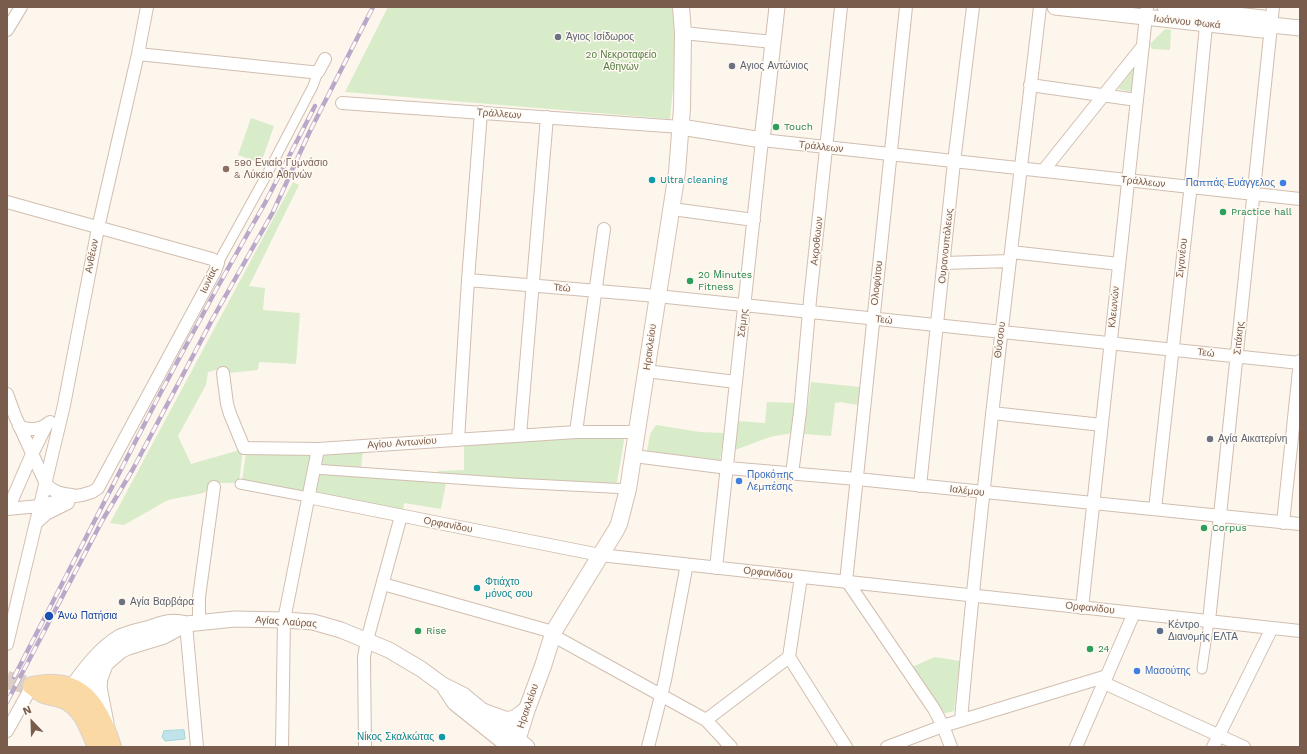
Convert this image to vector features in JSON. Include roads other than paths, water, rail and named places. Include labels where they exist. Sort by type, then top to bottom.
[{"type":"main road","name":"Ηρακλείου","points":[[520,745],[527,709],[543,666],[552,635],[619,524],[628,489],[638,432],[657,296],[678,172],[684,33],[681,7]]},
{"type":"main road","name":"Ηρακλείου","points":[[520,745],[539,690],[543,666]]},
{"type":"main road","points":[[32,686],[42,683],[93,704],[110,740]]},
{"type":"main road","points":[[72,695],[97,747]]},
{"type":"main road","points":[[484,712],[502,719],[510,720],[519,716],[527,709]]},
{"type":"street","points":[[7,30],[21,7]]},
{"type":"street","name":"Ανθέων","points":[[40,506],[64,405],[98,228],[138,54],[147,7]]},
{"type":"street","name":"Σάμης","points":[[716,568],[777,7]]},
{"type":"street","name":"Ακροθωων","points":[[792,474],[800,412],[841,7]]},
{"type":"street","name":"Ολοφύτου","points":[[846,582],[906,7]]},
{"type":"street","name":"Ουρανουπόλεως","points":[[920,486],[954,162],[973,7]]},
{"type":"street","name":"Θύσσου","points":[[961,720],[983,492],[1040,7]]},
{"type":"street","name":"Ιωάννου Φωκά","points":[[1055,7],[1263,18],[1271,25],[1300,28]]},
{"type":"street","name":"Ιωάννου Φωκά","points":[[1165,7],[1207,14]]},
{"type":"street","name":"Σιτάκης","points":[[1202,669],[1221,516],[1273,7]]},
{"type":"street","name":"Κλεωνών","points":[[1082,608],[1147,12]]},
{"type":"street","name":"Σιγανέου","points":[[1155,509],[1207,14]]},
{"type":"street","points":[[684,33],[773,42]]},
{"type":"street","points":[[1043,171],[1143,46]]},
{"type":"street","points":[[138,54],[311,72],[318,72],[324,59]]},
{"type":"street","name":"Ιωνίας","points":[[74,496],[92,492],[98,488],[216,271],[218,263],[313,86],[318,72]]},
{"type":"street","points":[[1030,85],[1137,100]]},
{"type":"street","name":"Τράλλεων","points":[[342,102],[681,127],[762,140],[1300,199]]},
{"type":"street","points":[[458,440],[468,280],[481,112]]},
{"type":"street","points":[[520,436],[547,117]]},
{"type":"street","points":[[7,202],[212,259],[218,263]]},
{"type":"street","points":[[672,209],[754,220]]},
{"type":"street","points":[[576,432],[604,229]]},
{"type":"street","points":[[944,263],[1010,256],[1119,264]]},
{"type":"street","name":"Τεώ","points":[[468,280],[657,296],[1300,362]]},
{"type":"street","points":[[1283,523],[1300,362]]},
{"type":"street","points":[[646,371],[736,382]]},
{"type":"street","name":"Αγίου Αντωνίου","points":[[223,373],[227,404],[244,448],[318,448],[576,432],[638,432]]},
{"type":"street","points":[[7,394],[14,419],[46,484],[51,490],[63,495],[74,496]]},
{"type":"street","points":[[64,405],[47,424],[9,504],[40,506],[74,496]]},
{"type":"street","points":[[992,413],[1102,425]]},
{"type":"street","points":[[14,419],[30,429],[42,427],[47,424]]},
{"type":"street","points":[[282,747],[284,620],[318,448]]},
{"type":"street","name":"Ιαλέμου","points":[[634,456],[728,468],[857,479],[1300,524]]},
{"type":"street","points":[[314,469],[513,483],[628,489]]},
{"type":"street","name":"Ορφανίδου","points":[[240,484],[600,555],[1300,631]]},
{"type":"street","points":[[197,747],[193,623],[214,487]]},
{"type":"street","points":[[36,523],[46,514],[68,503],[74,496]]},
{"type":"street","points":[[7,644],[40,506]]},
{"type":"street","points":[[365,747],[364,657],[367,640],[401,516]]},
{"type":"street","points":[[648,747],[661,696],[688,565]]},
{"type":"street","points":[[800,577],[789,657],[846,747]]},
{"type":"street","points":[[846,582],[849,584],[934,709],[943,726],[951,747]]},
{"type":"street","points":[[383,584],[546,630],[552,635],[706,720],[731,747]]},
{"type":"street","points":[[1076,747],[1134,613]]},
{"type":"street","name":"Αγίας Λαύρας","points":[[72,695],[97,656],[115,640],[162,624],[175,621],[193,623],[235,619],[313,622],[341,630],[367,640],[389,650],[421,669],[443,685],[463,696],[484,712],[520,745]]},
{"type":"street","name":"Αγίας Λαύρας","points":[[72,695],[123,649],[164,636],[193,623]]},
{"type":"street","points":[[1213,747],[1272,628]]},
{"type":"street","points":[[706,720],[789,657]]},
{"type":"street","points":[[105,664],[100,678],[100,687],[110,740]]},
{"type":"street","points":[[887,747],[961,720],[1105,679],[1244,747]]},
{"type":"street","name":"Αγίας Λαύρας","points":[[443,685],[455,703],[520,745]]},
{"type":"street","points":[[7,731],[32,686]]},
{"type":"water","points":[[184,730],[185,739],[165,741],[162,737],[164,731]]},
{"type":"tunnel","points":[[7,680],[32,686]]},
{"type":"railway","points":[[7,702],[102,521],[133,469],[213,318],[273,212],[310,131],[373,7]]},
{"type":"railway","points":[[14,677],[161,392],[265,203],[315,106]]},
{"type":"place","name":"Άγιος Ισίδωρος","points":[[558,37]]},
{"type":"place","name":"Αγιος Αντώνιος","points":[[732,66]]},
{"type":"place","name":"Touch","points":[[776,127]]},
{"type":"place","name":"59ο Ενιαίο Γυμνάσιο & Λύκειο Αθηνών","points":[[226,169]]},
{"type":"place","name":"Ultra cleaning","points":[[652,180]]},
{"type":"place","name":"Παππάς Ευάγγελος","points":[[1283,183]]},
{"type":"place","name":"Practice hall","points":[[1223,212]]},
{"type":"place","name":"20 Μinutes Fitness","points":[[690,281]]},
{"type":"place","name":"Αγία Αικατερίνη","points":[[1210,439]]},
{"type":"place","name":"Προκόπης Λεμπέσης","points":[[739,481]]},
{"type":"place","name":"Corpus","points":[[1204,528]]},
{"type":"place","name":"Φτιάχτο μόνος σου","points":[[477,588]]},
{"type":"place","name":"Αγία Βαρβάρα","points":[[122,602]]},
{"type":"place","name":"Άνω Πατήσια","points":[[49,616]]},
{"type":"place","name":"Rise","points":[[418,631]]},
{"type":"place","name":"Κέντρο Διανομής ΕΛΤΑ","points":[[1160,631]]},
{"type":"place","name":"24","points":[[1090,649]]},
{"type":"place","name":"Μασούτης","points":[[1137,671]]},
{"type":"place","name":"Νίκος Σκαλκώτας","points":[[442,737]]},
{"type":"park label","name":"2ο Νεκροταφείο Αθηνών","points":[[621,60]]}]
